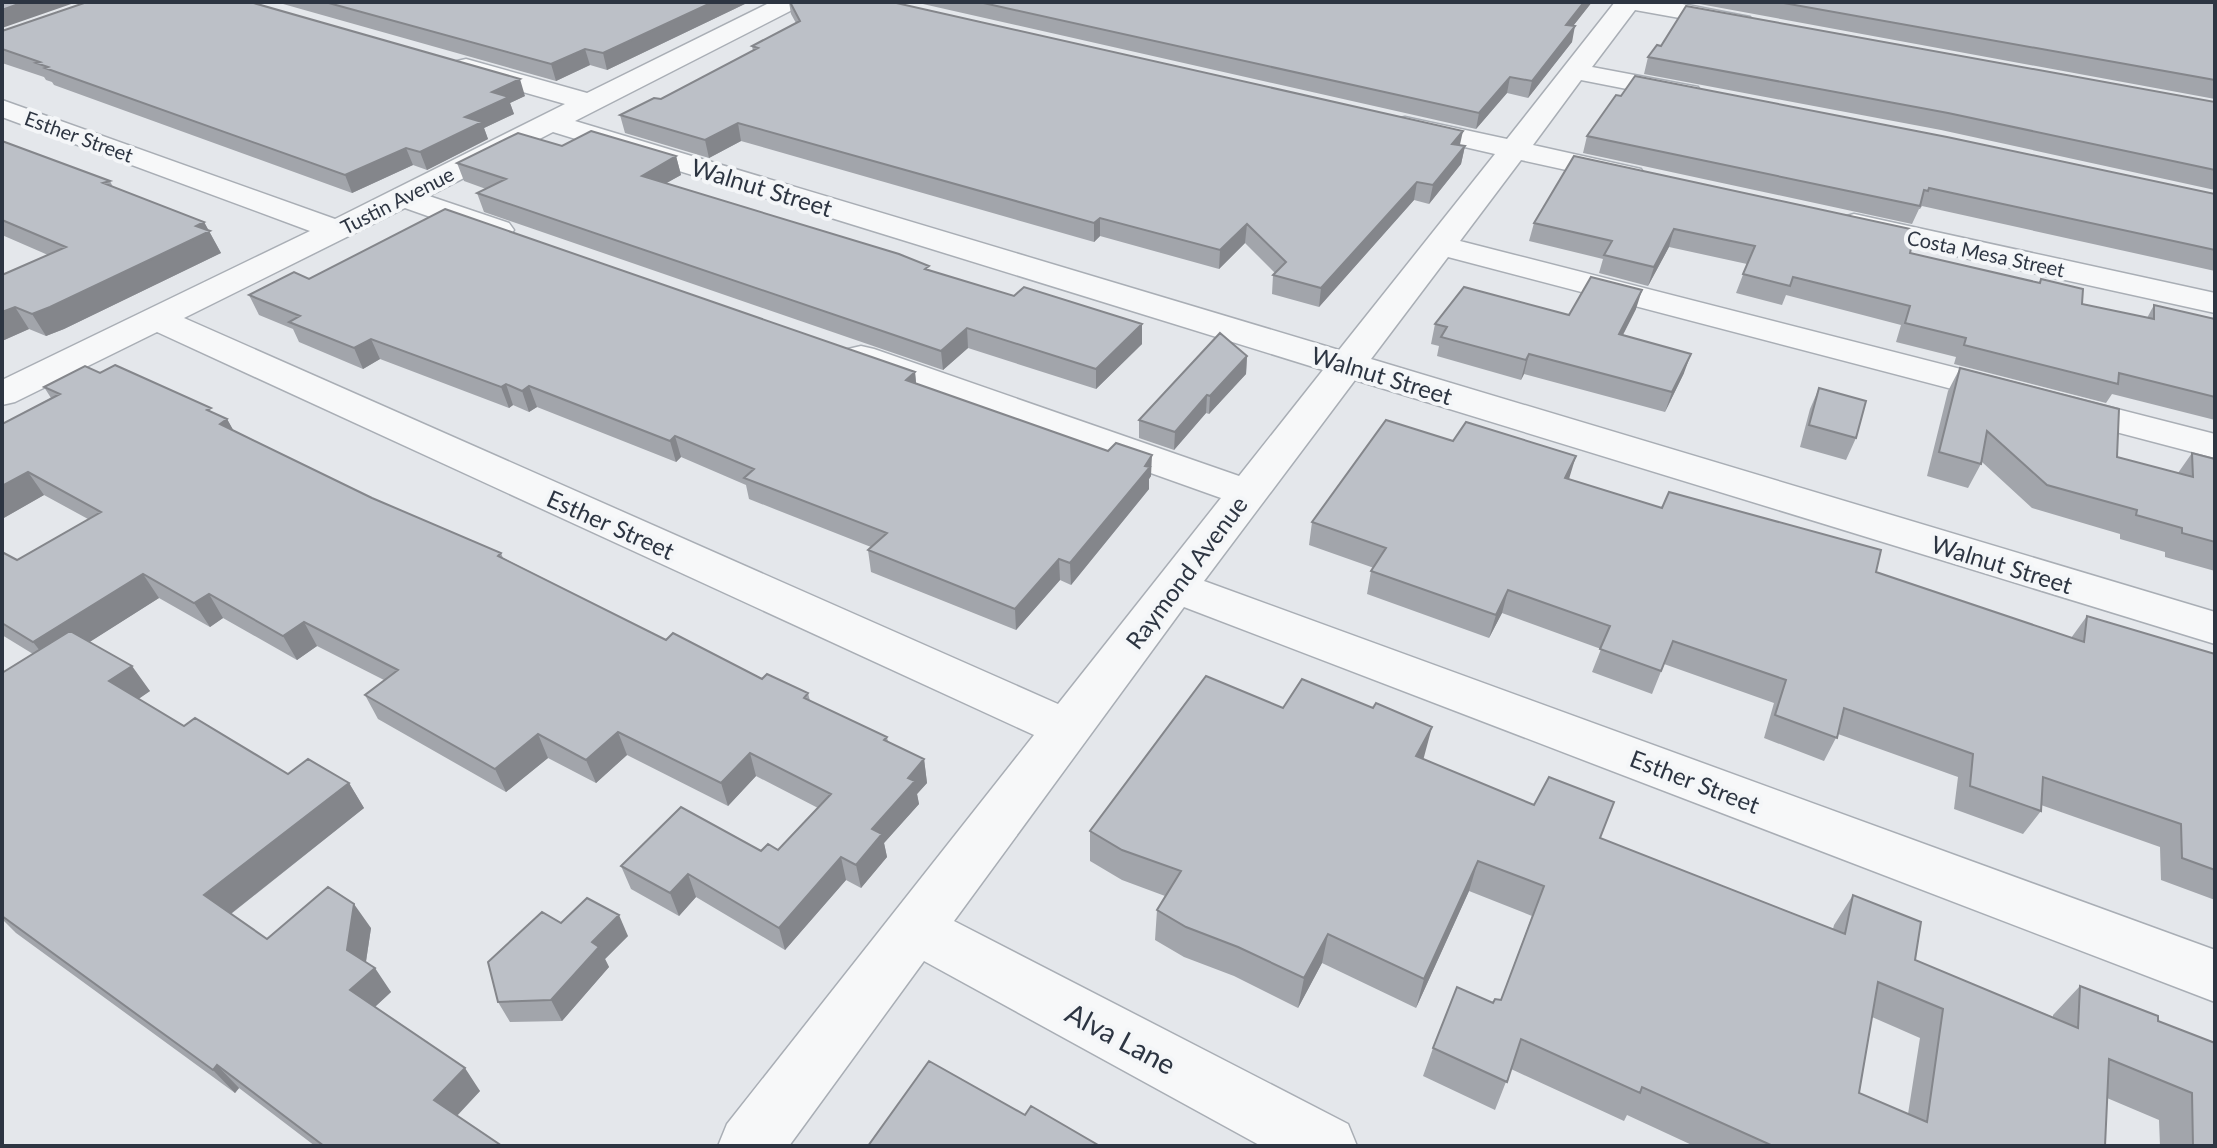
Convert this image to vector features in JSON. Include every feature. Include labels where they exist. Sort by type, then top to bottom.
[{"type":"street","name":"Tustin Avenue","points":[[2,394],[790,2]]},
{"type":"street","points":[[1630,2],[1771,28]]},
{"type":"street","name":"Raymond Avenue","points":[[750,1146],[1511,149],[1630,2]]},
{"type":"street","points":[[436,59],[587,102]]},
{"type":"street","points":[[1573,71],[1720,99]]},
{"type":"street","name":"Esther Street","points":[[2,108],[337,230]]},
{"type":"street","points":[[1373,118],[1664,183]]},
{"type":"street","name":"Walnut Street","points":[[548,122],[2215,628]]},
{"type":"street","points":[[403,197],[523,239]]},
{"type":"street","name":"Costa Mesa Street","points":[[1833,219],[2215,303]]},
{"type":"street","points":[[1438,245],[2215,446]]},
{"type":"street","name":"Esther Street","points":[[155,318],[1066,729]]},
{"type":"street","points":[[825,345],[1247,493]]},
{"type":"street","name":"Esther Street","points":[[1175,587],[2215,976]]},
{"type":"street","name":"Alva Lane","points":[[917,929],[1325,1146]]},
{"type":"building","points":[[2,2],[24,2],[2,10]]},
{"type":"building","points":[[87,2],[250,2],[520,79],[492,92],[509,97],[465,117],[482,122],[420,152],[406,148],[345,175],[45,68],[48,67],[36,63],[40,62],[2,49],[2,31]]},
{"type":"building","points":[[325,2],[713,2],[603,53],[585,49],[551,64]]},
{"type":"building","points":[[790,2],[892,2],[1463,131],[1452,144],[1465,146],[1433,185],[1417,182],[1321,288],[1273,275],[1286,262],[1247,224],[1220,250],[1100,218],[1094,223],[738,123],[705,140],[620,115],[654,98],[661,99],[758,48],[752,46],[800,21]]},
{"type":"building","points":[[979,2],[1584,2],[1566,25],[1575,26],[1532,81],[1510,77],[1479,113]]},
{"type":"building","points":[[1778,2],[2215,2],[2215,80]]},
{"type":"building","points":[[1686,6],[2215,102],[2215,170],[1948,113],[1648,57],[1657,45],[1661,46]]},
{"type":"building","points":[[1635,76],[1947,137],[2215,194],[2215,250],[1929,188],[1928,191],[1924,190],[1920,206],[1587,136],[1616,95],[1621,96]]},
{"type":"building","points":[[591,131],[676,156],[642,176],[899,254],[929,266],[925,269],[1014,296],[1024,287],[1142,324],[1096,369],[967,328],[941,351],[477,193],[506,179],[457,163],[518,133],[562,146]]},
{"type":"building","points":[[2,141],[110,181],[103,183],[204,222],[196,226],[210,231],[50,307],[32,314],[15,307],[2,312],[2,275],[66,247],[2,220]]},
{"type":"building","points":[[1574,156],[1915,230],[1910,253],[2040,283],[2041,279],[2083,289],[2082,304],[2154,319],[2154,305],[2215,319],[2215,397],[2119,373],[2118,384],[1964,345],[1966,338],[1905,323],[1910,306],[1793,277],[1790,286],[1743,274],[1755,246],[1674,229],[1654,267],[1604,255],[1612,241],[1534,223]]},
{"type":"building","points":[[445,209],[915,372],[906,380],[1108,451],[1116,443],[1152,455],[1145,466],[1150,467],[1070,563],[1059,559],[1015,609],[868,550],[887,533],[744,478],[754,469],[675,436],[670,441],[529,386],[522,391],[506,384],[501,387],[371,339],[354,348],[289,322],[300,316],[249,295],[294,272],[309,279]]},
{"type":"building","points":[[1591,277],[1642,290],[1619,334],[1691,354],[1672,392],[1529,354],[1526,360],[1441,337],[1447,327],[1435,324],[1464,287],[1569,315]]},
{"type":"building","points":[[1220,333],[1247,356],[1210,396],[1207,395],[1175,432],[1139,420]]},
{"type":"building","points":[[115,365],[211,408],[207,410],[227,419],[220,424],[372,498],[501,553],[498,556],[666,640],[673,633],[762,679],[767,674],[808,693],[804,698],[887,737],[884,740],[924,759],[908,778],[915,781],[872,829],[882,834],[856,865],[841,857],[779,928],[688,874],[670,893],[621,866],[681,807],[761,851],[768,844],[778,850],[831,794],[750,753],[721,783],[618,732],[586,760],[538,734],[495,769],[365,695],[398,670],[304,622],[283,636],[209,594],[194,603],[143,574],[33,642],[2,623],[2,552],[17,560],[101,512],[28,472],[2,486],[2,424],[60,394],[44,387],[85,366],[100,373]]},
{"type":"building","points":[[1960,368],[2119,409],[2117,457],[2193,477],[2192,453],[2215,459],[2215,542],[2182,533],[2182,528],[2136,515],[2137,510],[2047,485],[1987,431],[1981,464],[1939,452]]},
{"type":"building","points":[[1819,388],[1866,401],[1856,438],[1809,425]]},
{"type":"building","points":[[1386,420],[1453,441],[1466,422],[1576,456],[1565,478],[1662,508],[1669,492],[1881,550],[1876,572],[2084,642],[2087,616],[2215,654],[2215,870],[2182,858],[2181,824],[2043,777],[2041,811],[1970,786],[1973,754],[1844,708],[1837,738],[1775,715],[1786,680],[1673,641],[1661,671],[1600,649],[1610,626],[1508,590],[1496,615],[1371,571],[1386,548],[1312,522]]},
{"type":"building","points":[[70,631],[132,666],[109,681],[184,726],[195,718],[288,774],[308,759],[349,783],[204,895],[267,939],[328,887],[354,904],[347,950],[375,968],[350,990],[465,1068],[434,1100],[502,1146],[324,1146],[217,1065],[213,1070],[2,916],[2,673]]},
{"type":"building","points":[[1206,676],[1283,708],[1302,679],[1373,708],[1376,703],[1432,727],[1416,756],[1534,805],[1549,777],[1614,802],[1600,838],[1845,934],[1853,895],[1921,922],[1915,960],[2078,1028],[2080,986],[2158,1016],[2158,1021],[2215,1043],[2215,1146],[2193,1146],[2192,1093],[2109,1059],[2105,1146],[1773,1146],[1642,1087],[1640,1093],[1521,1039],[1507,1082],[1433,1048],[1457,987],[1493,1003],[1495,999],[1501,1000],[1544,886],[1478,861],[1424,979],[1328,934],[1304,978],[1186,927],[1157,910],[1181,871],[1122,850],[1090,831]],"holes":[[[1878,982],[1943,1009],[1927,1122],[1859,1093]]]},
{"type":"building","points":[[587,898],[619,915],[592,942],[599,947],[551,1000],[498,1002],[488,962],[542,912],[561,923]]},
{"type":"building","points":[[929,1061],[1025,1115],[1031,1106],[1098,1145],[868,1146]]}]
